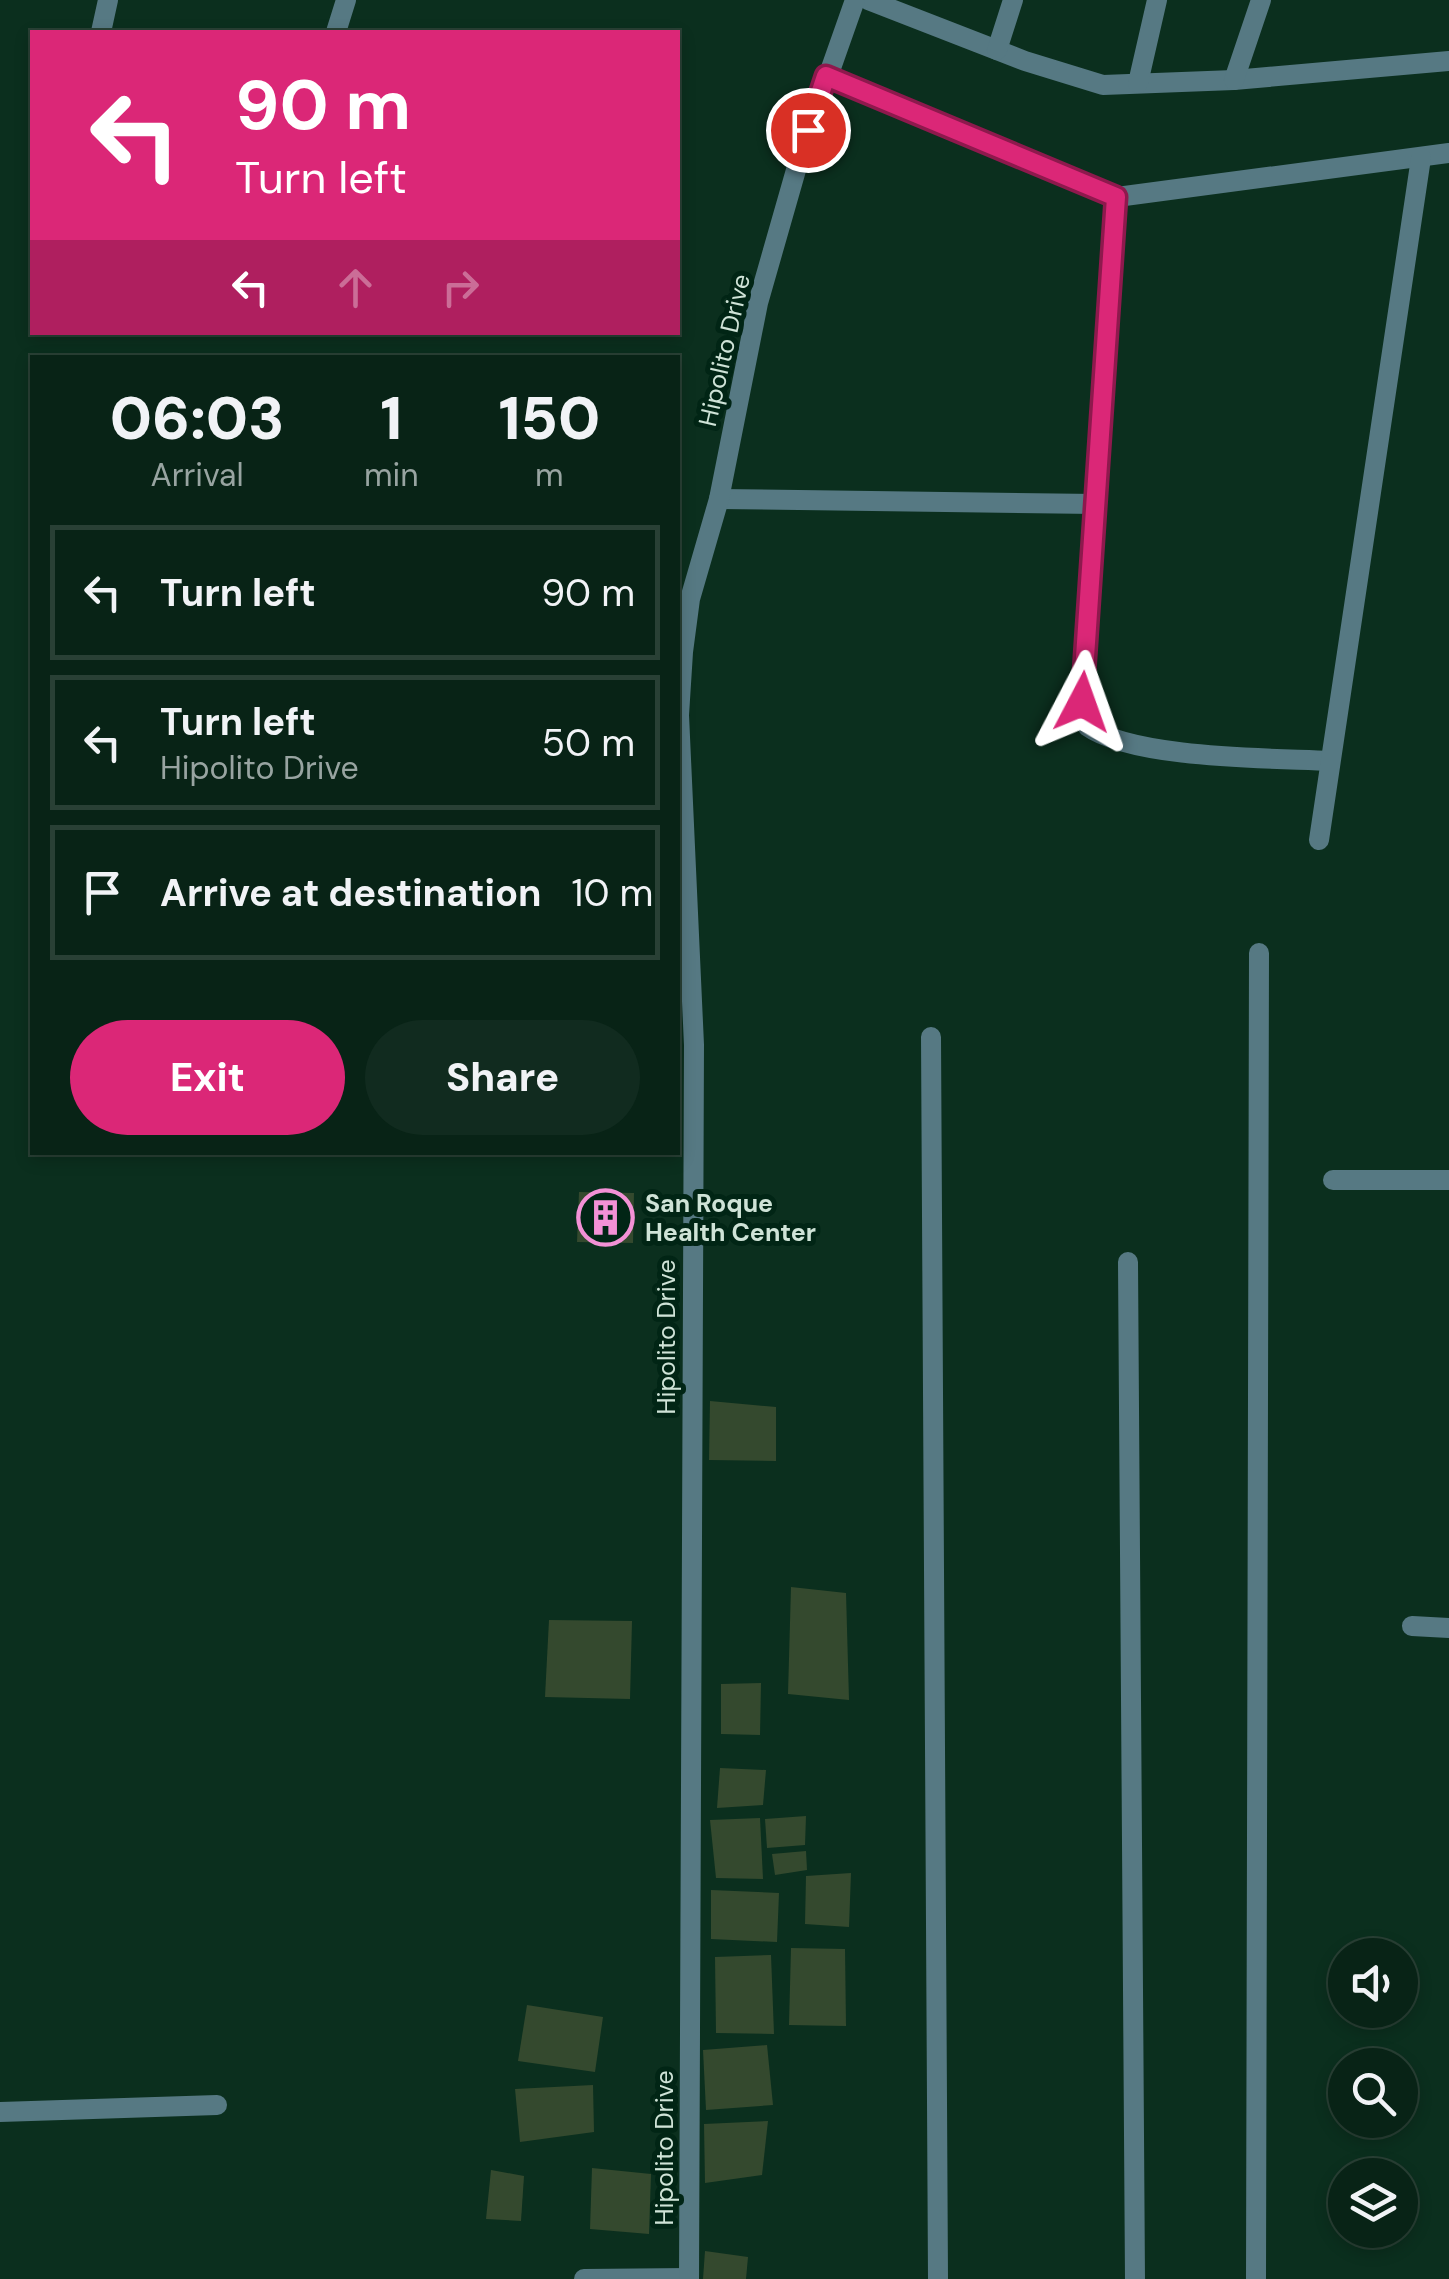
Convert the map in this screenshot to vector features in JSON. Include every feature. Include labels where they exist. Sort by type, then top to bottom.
[{"type":"street","points":[[102,30],[108,0]]},
{"type":"street","points":[[337,30],[346,0]]},
{"type":"street","name":"Hipolito Drive","points":[[680,699],[690,599],[719,499],[758,304],[826,76],[855,0]]},
{"type":"street","points":[[868,0],[1076,79],[1103,85],[1234,80],[1449,61]]},
{"type":"street","points":[[997,50],[1013,0]]},
{"type":"street","points":[[1138,83],[1157,0]]},
{"type":"street","points":[[1234,80],[1261,0]]},
{"type":"street","points":[[826,76],[1116,197],[1449,153]]},
{"type":"street","points":[[1319,840],[1421,158]]},
{"type":"street","points":[[1116,197],[1082,702],[1087,726],[1101,736],[1132,744],[1230,756],[1330,761]]},
{"type":"street","points":[[719,499],[1096,504]]},
{"type":"street","name":"Hipolito Drive","points":[[680,781],[694,1045],[689,2278]]},
{"type":"street","points":[[1256,2279],[1259,953]]},
{"type":"street","points":[[931,1037],[938,2279]]},
{"type":"street","points":[[1333,1180],[1449,1180]]},
{"type":"street","points":[[1128,1262],[1135,2279]]},
{"type":"street","points":[[1412,1626],[1449,1628]]},
{"type":"street","points":[[0,2112],[218,2105]]},
{"type":"street","points":[[584,2279],[689,2278]]},
{"type":"building","name":"San Roque Health Center","points":[[579,1192],[634,1193],[633,1243],[577,1242]]},
{"type":"building","points":[[710,1401],[776,1407],[776,1461],[709,1460]]},
{"type":"building","points":[[791,1587],[846,1593],[849,1700],[788,1694]]},
{"type":"building","points":[[549,1620],[632,1621],[630,1699],[545,1697]]},
{"type":"building","points":[[761,1683],[760,1735],[721,1734],[721,1684]]},
{"type":"building","points":[[720,1768],[766,1770],[763,1805],[717,1808]]},
{"type":"building","points":[[806,1816],[805,1845],[767,1848],[765,1819]]},
{"type":"building","points":[[760,1818],[763,1879],[716,1878],[710,1820]]},
{"type":"building","points":[[806,1851],[807,1870],[775,1875],[772,1854]]},
{"type":"building","points":[[851,1873],[849,1927],[805,1924],[806,1876]]},
{"type":"building","points":[[711,1890],[779,1893],[777,1942],[711,1939]]},
{"type":"building","points":[[791,1948],[845,1949],[846,2026],[789,2025]]},
{"type":"building","points":[[771,1955],[774,2034],[716,2033],[715,1957]]},
{"type":"building","points":[[527,2005],[603,2017],[595,2072],[518,2061]]},
{"type":"building","points":[[767,2045],[773,2105],[706,2110],[703,2050]]},
{"type":"building","points":[[593,2085],[594,2132],[520,2142],[515,2089]]},
{"type":"building","points":[[768,2121],[762,2175],[705,2183],[704,2124]]},
{"type":"building","points":[[592,2168],[651,2174],[649,2234],[590,2229]]},
{"type":"building","points":[[491,2170],[524,2176],[521,2221],[486,2219]]},
{"type":"building","points":[[705,2251],[748,2257],[746,2279],[703,2279]]},
{"type":"place","name":"San Roque Health Center","points":[[606,1217]]},
{"type":"route","points":[[808,130],[826,76],[1116,197],[1082,702]]}]
